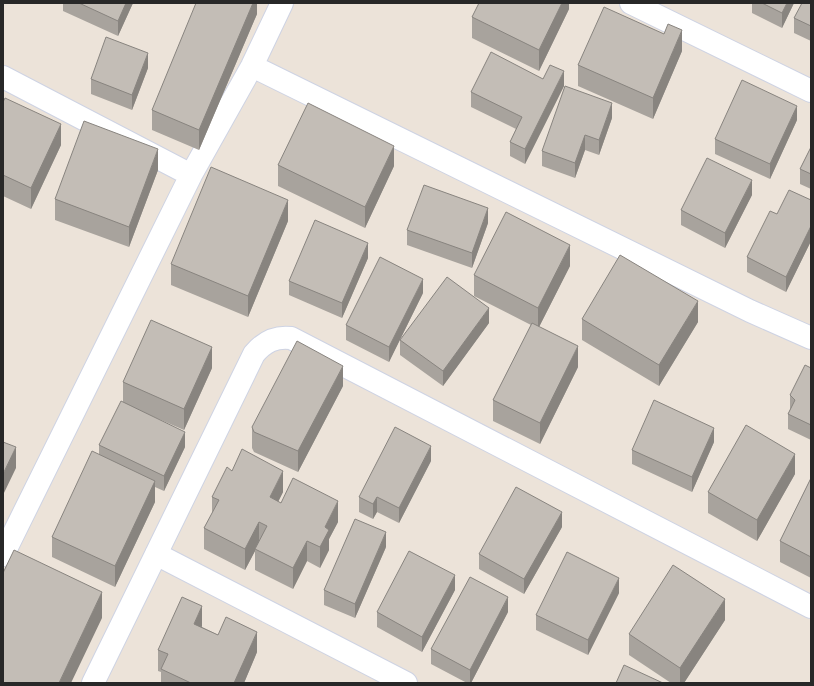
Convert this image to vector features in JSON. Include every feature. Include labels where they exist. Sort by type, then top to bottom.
[{"type":"street","points":[[3,555],[191,175],[252,66],[282,3]]},
{"type":"street","points":[[631,3],[811,91]]},
{"type":"street","points":[[252,66],[750,311],[811,338]]},
{"type":"street","points":[[3,77],[191,175]]},
{"type":"street","points":[[93,683],[254,354],[259,348],[279,337],[291,338],[811,607]]},
{"type":"street","points":[[156,554],[406,683]]},
{"type":"building","points":[[79,3],[126,3],[118,21]]},
{"type":"building","points":[[196,3],[253,3],[199,130],[152,110]]},
{"type":"building","points":[[479,3],[562,3],[539,50],[472,17]]},
{"type":"building","points":[[762,3],[787,3],[782,13]]},
{"type":"building","points":[[802,3],[811,3],[811,26],[794,18]]},
{"type":"building","points":[[604,7],[664,34],[668,24],[682,30],[653,98],[578,65]]},
{"type":"building","points":[[106,37],[148,53],[132,95],[91,79]]},
{"type":"building","points":[[491,52],[543,79],[550,65],[564,71],[525,149],[510,142],[522,117],[471,92]]},
{"type":"building","points":[[742,80],[797,106],[770,164],[715,139]]},
{"type":"building","points":[[565,86],[612,103],[599,140],[585,135],[575,163],[542,151]]},
{"type":"building","points":[[5,98],[61,124],[31,188],[3,175],[3,102]]},
{"type":"building","points":[[308,103],[394,146],[365,207],[278,165]]},
{"type":"building","points":[[84,121],[158,149],[129,227],[55,199]]},
{"type":"building","points":[[811,147],[811,174],[800,169]]},
{"type":"building","points":[[707,158],[752,180],[725,233],[681,210]]},
{"type":"building","points":[[211,167],[288,200],[248,296],[171,264]]},
{"type":"building","points":[[424,185],[488,208],[472,253],[407,230]]},
{"type":"building","points":[[789,190],[811,200],[811,226],[786,277],[747,257],[770,211],[777,214]]},
{"type":"building","points":[[506,212],[570,245],[538,308],[474,275]]},
{"type":"building","points":[[315,220],[368,243],[342,303],[289,281]]},
{"type":"building","points":[[620,255],[698,301],[659,365],[582,319]]},
{"type":"building","points":[[380,257],[423,279],[389,347],[346,325]]},
{"type":"building","points":[[447,277],[489,308],[443,371],[400,340]]},
{"type":"building","points":[[151,320],[212,347],[184,409],[123,382]]},
{"type":"building","points":[[532,323],[578,346],[540,423],[493,400]]},
{"type":"building","points":[[297,341],[343,366],[298,451],[254,432],[252,427]]},
{"type":"building","points":[[805,365],[811,368],[811,425],[788,414],[795,400],[790,395]]},
{"type":"building","points":[[654,400],[714,428],[692,477],[632,450]]},
{"type":"building","points":[[121,401],[185,432],[164,476],[99,445]]},
{"type":"building","points":[[746,425],[795,454],[757,520],[708,492]]},
{"type":"building","points":[[395,427],[431,446],[399,508],[377,497],[373,504],[359,497]]},
{"type":"building","points":[[3,442],[16,447],[3,474]]},
{"type":"building","points":[[242,449],[283,471],[270,497],[281,503],[293,478],[338,501],[325,527],[329,530],[320,547],[307,541],[293,568],[255,549],[267,526],[259,522],[245,549],[204,528],[219,500],[212,497],[227,467],[232,471]]},
{"type":"building","points":[[92,451],[155,481],[115,566],[52,537]]},
{"type":"building","points":[[811,478],[811,557],[780,541]]},
{"type":"building","points":[[516,487],[562,512],[524,579],[479,554]]},
{"type":"building","points":[[355,519],[386,532],[355,604],[324,590]]},
{"type":"building","points":[[14,550],[102,592],[59,683],[3,683],[3,573]]},
{"type":"building","points":[[409,551],[455,575],[422,637],[377,612]]},
{"type":"building","points":[[567,552],[619,578],[588,640],[536,615]]},
{"type":"building","points":[[673,565],[725,599],[680,668],[629,634]]},
{"type":"building","points":[[470,577],[508,597],[470,670],[431,649]]},
{"type":"building","points":[[182,597],[202,606],[194,624],[218,635],[226,617],[257,632],[234,683],[191,683],[161,669],[168,654],[158,650]]},
{"type":"building","points":[[624,665],[663,683],[616,683]]}]
